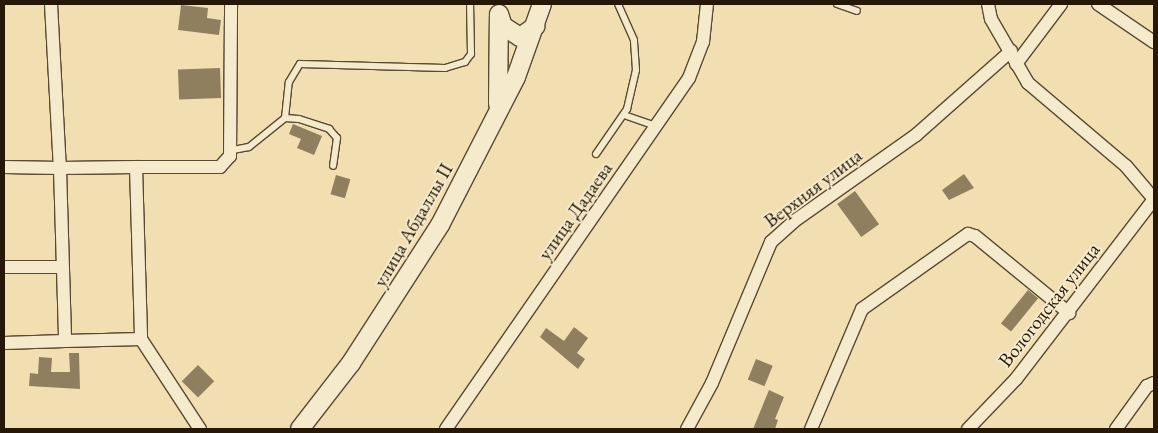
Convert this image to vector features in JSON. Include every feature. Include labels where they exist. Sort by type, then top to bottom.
[{"type":"street","points":[[51,4],[60,168],[64,341]]},
{"type":"street","points":[[4,167],[220,167],[233,150],[231,4]]},
{"type":"street","name":"улица Абдаллы II","points":[[300,429],[351,363],[416,267],[493,125],[536,26],[542,4]]},
{"type":"street","name":"улица Дадаева","points":[[446,429],[656,126],[698,61],[707,4]]},
{"type":"street","points":[[988,4],[991,18],[1028,83],[1126,166],[1154,199]]},
{"type":"street","points":[[1016,64],[1061,4]]},
{"type":"street","points":[[1098,4],[1154,42]]},
{"type":"street","points":[[499,9],[504,26],[520,36],[536,26]]},
{"type":"street","points":[[493,125],[500,92],[499,9]]},
{"type":"street","name":"Верхняя улица","points":[[688,429],[712,383],[771,242],[793,222],[922,130],[1010,50]]},
{"type":"street","points":[[136,167],[141,339],[200,429]]},
{"type":"street","name":"Вологодская улица","points":[[968,429],[1016,379],[1069,313],[1154,199]]},
{"type":"street","points":[[811,429],[863,308],[968,234],[975,236],[1069,313]]},
{"type":"street","points":[[4,267],[62,268]]},
{"type":"street","points":[[4,342],[141,339]]},
{"type":"street","points":[[1116,429],[1147,386],[1154,383]]},
{"type":"lane","points":[[233,150],[258,141],[285,118],[289,82],[300,64],[445,68],[465,62],[470,54],[470,4]]},
{"type":"lane","points":[[596,154],[624,115],[638,52],[618,4]]},
{"type":"lane","points":[[838,4],[857,10]]},
{"type":"lane","points":[[624,115],[656,126]]},
{"type":"lane","points":[[285,118],[329,129],[337,138],[334,166]]},
{"type":"building","points":[[181,5],[208,8],[207,18],[221,20],[219,35],[178,30]]},
{"type":"building","points":[[220,68],[221,98],[179,99],[178,69]]},
{"type":"building","points":[[293,124],[322,136],[314,155],[297,148],[301,139],[289,134]]},
{"type":"building","points":[[964,174],[974,188],[949,200],[942,190]]},
{"type":"building","points":[[336,175],[350,179],[345,198],[330,194]]},
{"type":"building","points":[[855,191],[879,224],[861,237],[837,204]]},
{"type":"building","points":[[1028,290],[1038,298],[1011,332],[1001,323]]},
{"type":"building","points":[[574,327],[588,338],[577,353],[585,359],[578,369],[540,337],[546,328],[564,341]]},
{"type":"building","points":[[69,353],[79,353],[80,389],[29,386],[30,373],[38,374],[39,357],[52,358],[51,372],[70,372]]},
{"type":"building","points":[[756,359],[773,366],[764,386],[748,379]]},
{"type":"building","points":[[198,365],[214,381],[198,398],[182,381]]},
{"type":"building","points":[[769,390],[784,397],[775,419],[778,420],[775,429],[753,429]]}]
